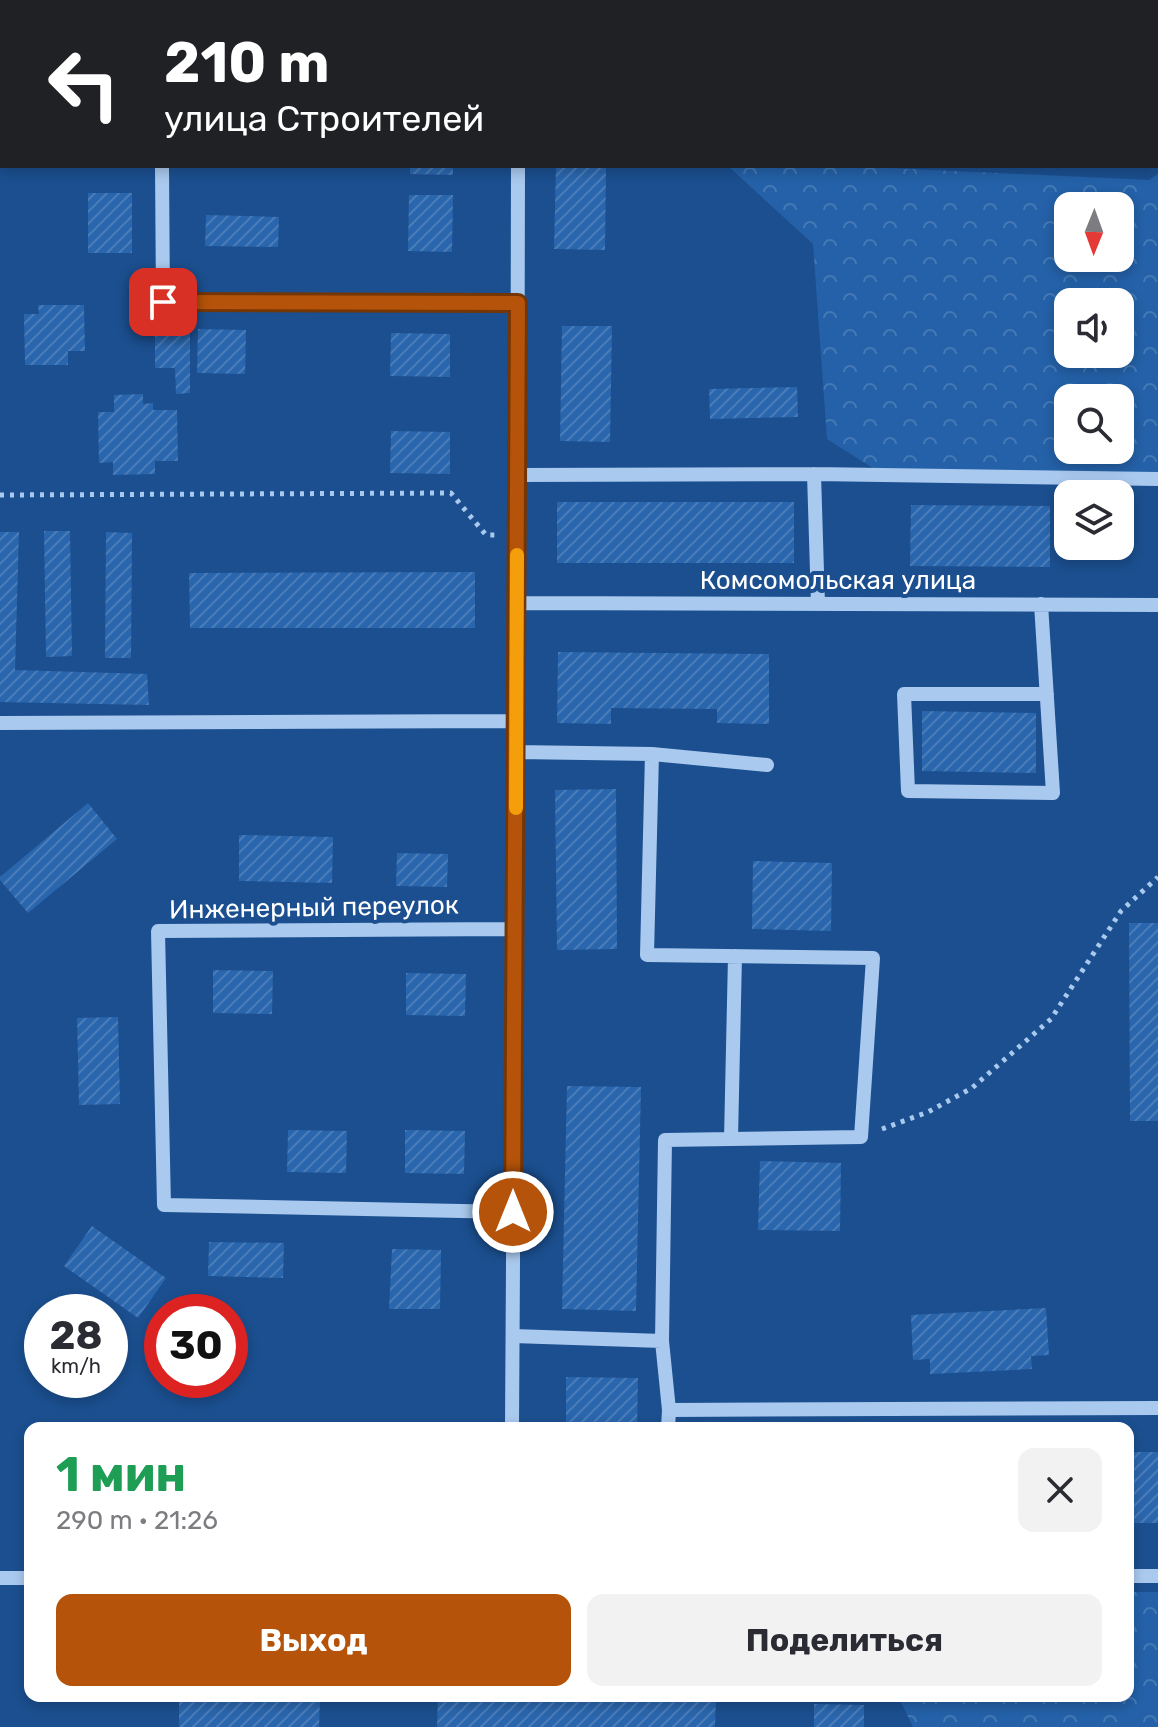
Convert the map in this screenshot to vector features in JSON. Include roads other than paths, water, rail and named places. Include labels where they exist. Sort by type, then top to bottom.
[{"type":"street","points":[[162,168],[163,302],[518,303]]},
{"type":"street","points":[[512,1422],[518,168]]},
{"type":"street","points":[[518,475],[814,474],[1158,479]]},
{"type":"street","points":[[814,474],[818,604]]},
{"type":"street","name":"Комсомольская улица","points":[[517,603],[1158,605]]},
{"type":"street","points":[[1041,604],[1047,694],[1053,793],[908,791],[904,694],[1047,694]]},
{"type":"street","points":[[0,723],[517,721]]},
{"type":"street","points":[[516,752],[652,754],[767,765]]},
{"type":"street","points":[[652,754],[647,955],[873,958],[861,1137],[665,1140],[662,1341],[668,1422]]},
{"type":"street","name":"Инженерный переулок","points":[[513,1212],[164,1205],[158,931],[515,929]]},
{"type":"street","points":[[731,1139],[735,956]]},
{"type":"street","points":[[513,1336],[662,1341]]},
{"type":"street","points":[[669,1410],[1158,1408]]},
{"type":"street","points":[[1134,1576],[1158,1576]]},
{"type":"street","points":[[0,1578],[24,1578]]}]
